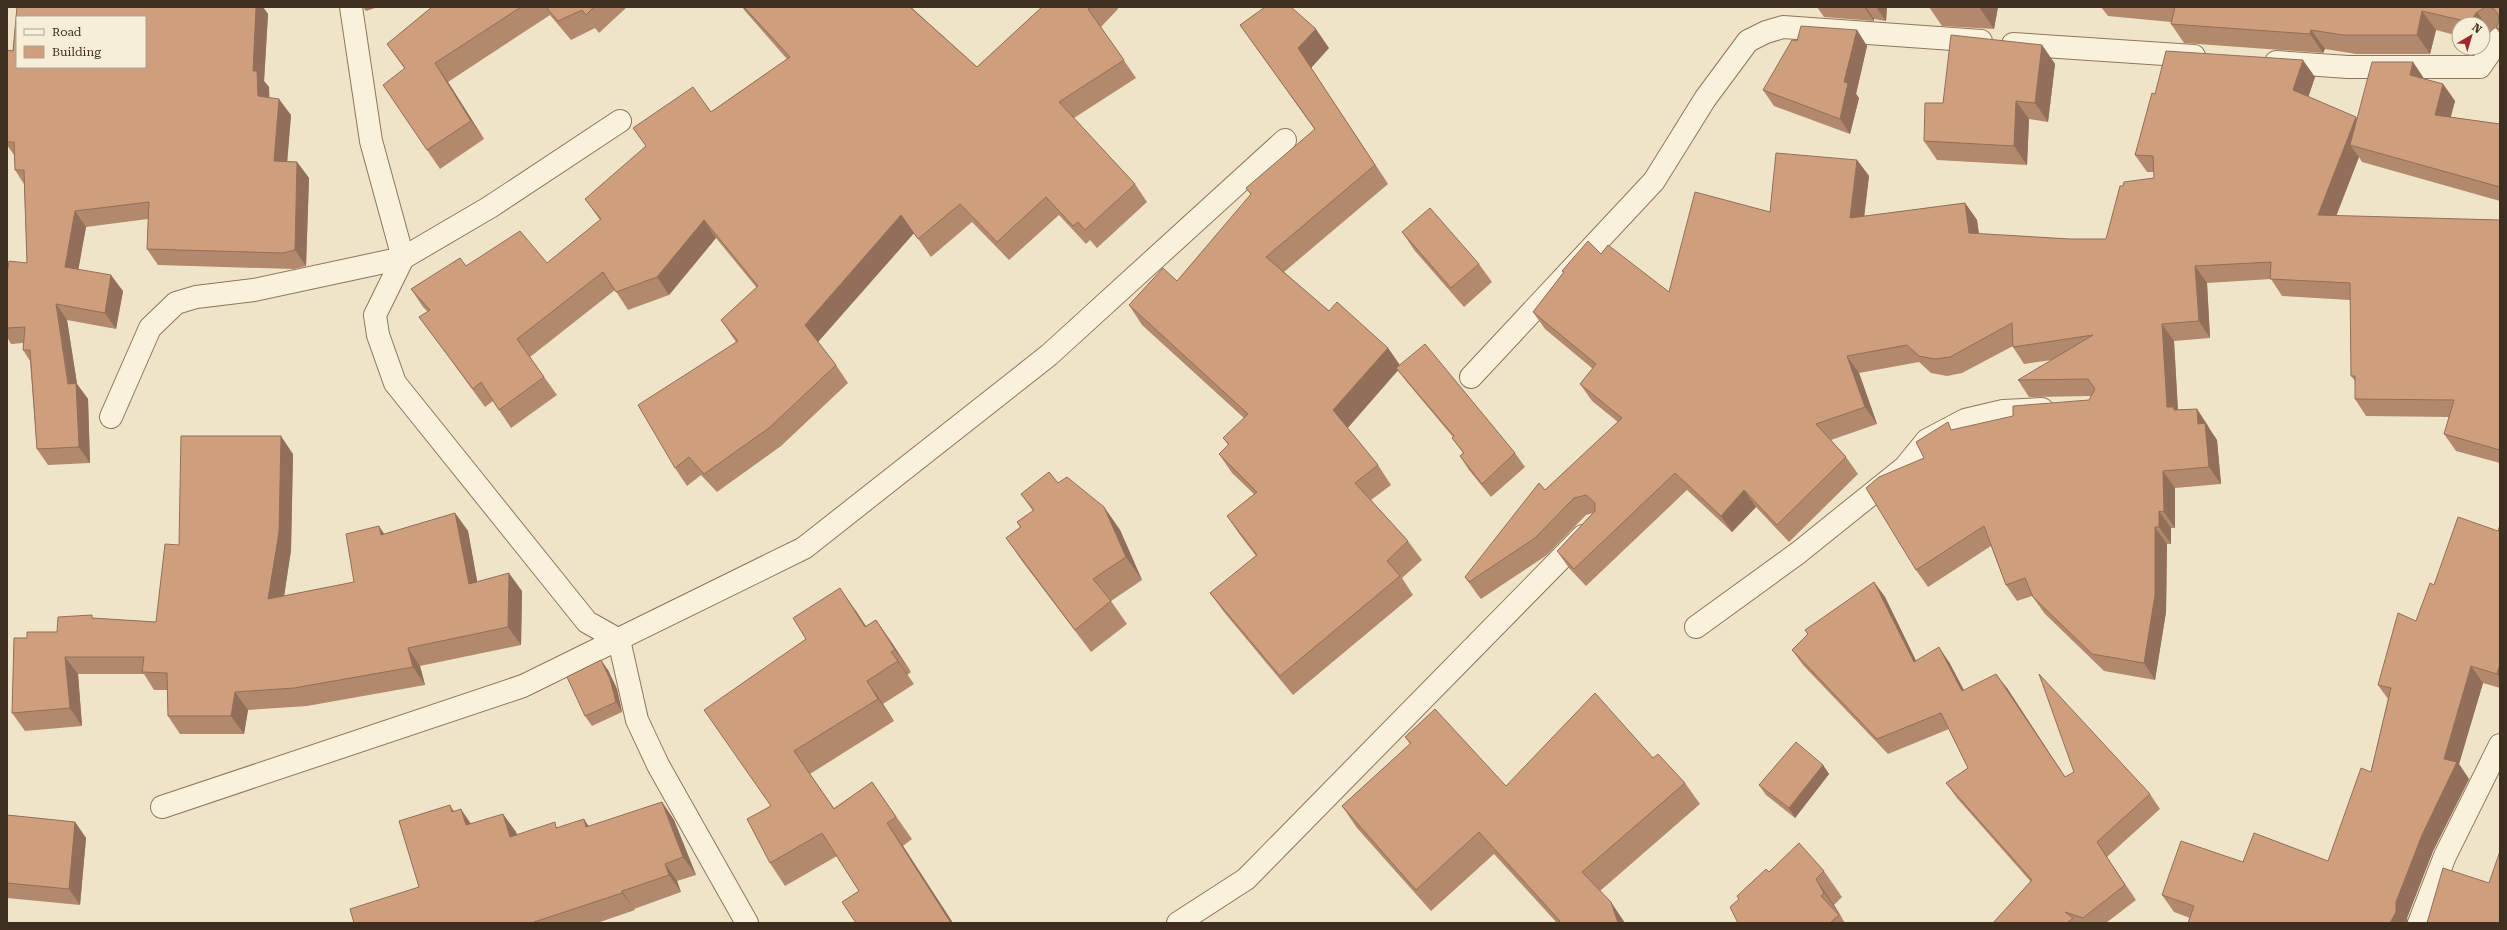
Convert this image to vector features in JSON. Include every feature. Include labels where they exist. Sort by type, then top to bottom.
[{"type":"street","points":[[351,7],[371,141],[403,258],[375,315],[378,335],[395,383],[587,622],[619,640],[637,720],[658,765],[747,923]]},
{"type":"street","points":[[1471,377],[1654,181],[1709,93],[1748,41],[1766,32],[1783,27],[2213,58]]},
{"type":"street","points":[[2252,60],[2348,67],[2480,67],[2500,38]]},
{"type":"street","points":[[112,417],[150,328],[176,303],[196,297],[254,290],[403,258],[490,206],[620,121]]},
{"type":"street","points":[[162,807],[523,686],[804,548],[1049,355],[1285,140]]},
{"type":"street","points":[[1696,627],[1798,553],[1905,467],[1927,440],[1966,420],[2003,411],[2064,408]]},
{"type":"street","points":[[1178,923],[1246,879],[1595,524]]},
{"type":"street","points":[[2419,923],[2445,856],[2500,745]]},
{"type":"building","points":[[17,7],[256,7],[253,71],[257,71],[258,96],[279,99],[274,161],[297,162],[295,250],[283,253],[147,249],[149,202],[75,211],[65,267],[111,275],[105,313],[56,304],[68,384],[76,383],[79,447],[37,449],[30,350],[23,350],[25,327],[7,328],[7,273],[9,261],[27,263],[24,170],[15,170],[14,142],[7,142],[7,50],[13,51],[16,18],[16,68],[146,68],[146,16],[16,16]]},
{"type":"building","points":[[432,7],[521,7],[435,63],[471,121],[427,150],[383,85],[405,68],[387,44]]},
{"type":"building","points":[[546,7],[594,7],[586,15],[582,10],[558,21]]},
{"type":"building","points":[[744,7],[910,7],[977,67],[1042,7],[1091,7],[1088,9],[1124,60],[1059,102],[1135,184],[1085,230],[1078,222],[1073,226],[1046,197],[997,242],[960,204],[918,239],[901,215],[805,325],[836,365],[769,428],[704,474],[689,457],[675,468],[638,405],[738,341],[721,320],[758,286],[704,220],[657,277],[616,292],[603,272],[517,339],[544,377],[499,410],[481,382],[473,389],[419,317],[430,310],[411,289],[460,258],[466,266],[520,231],[547,263],[601,219],[585,199],[646,146],[633,128],[693,87],[711,112],[790,57]]},
{"type":"building","points":[[1265,7],[1291,7],[1316,29],[1298,48],[1375,165],[1266,257],[1329,311],[1337,302],[1388,348],[1333,410],[1378,465],[1355,483],[1408,541],[1387,561],[1400,576],[1280,676],[1210,593],[1257,555],[1227,516],[1257,492],[1219,454],[1229,444],[1223,438],[1248,414],[1129,305],[1163,268],[1177,281],[1251,194],[1246,188],[1315,129],[1240,25]]},
{"type":"building","points":[[2175,7],[2486,7],[2477,12],[2474,16],[2451,16],[2451,18],[2422,11],[2417,35],[2343,35],[2311,30],[2310,34],[2171,24]]},
{"type":"building","points":[[2489,7],[2500,7],[2500,29],[2496,28],[2499,20],[2498,14],[2494,9]]},
{"type":"building","points":[[1801,26],[1857,30],[1844,82],[1848,83],[1840,119],[1763,90],[1792,40],[1797,41]]},
{"type":"building","points":[[1951,35],[2042,45],[2035,103],[2016,101],[2014,146],[1924,141],[1925,103],[1943,103]]},
{"type":"building","points":[[2166,51],[2303,60],[2293,90],[2356,117],[2318,215],[2500,220],[2500,450],[2444,434],[2454,400],[2355,399],[2355,376],[2351,376],[2350,283],[2270,279],[2271,262],[2195,266],[2199,321],[2162,324],[2167,407],[2174,407],[2174,410],[2197,409],[2198,424],[2205,423],[2209,467],[2163,471],[2164,512],[2159,511],[2159,527],[2155,527],[2155,595],[2144,663],[2092,654],[2033,597],[2025,578],[2006,585],[1984,526],[1916,570],[1866,488],[1879,477],[1924,458],[1916,442],[1948,422],[1951,430],[2013,416],[2013,406],[2089,400],[2095,389],[2088,379],[2018,380],[2093,335],[2013,347],[2012,323],[1950,357],[1935,359],[1919,356],[1907,345],[1847,356],[1865,407],[1816,424],[1846,457],[1777,525],[1744,490],[1721,516],[1675,473],[1574,569],[1557,551],[1595,511],[1595,503],[1586,495],[1574,498],[1535,538],[1469,582],[1465,577],[1539,483],[1545,490],[1622,418],[1580,384],[1596,364],[1533,312],[1564,272],[1562,271],[1588,241],[1601,254],[1608,245],[1669,292],[1695,192],[1770,212],[1776,153],[1857,160],[1850,218],[1965,203],[1969,233],[2070,239],[2106,239],[2120,186],[2123,186],[2124,182],[2154,178],[2153,156],[2135,155],[2152,93],[2155,94]]},
{"type":"building","points":[[2372,62],[2413,62],[2410,75],[2443,84],[2435,115],[2500,124],[2500,187],[2350,145]]},
{"type":"building","points":[[1430,208],[1479,264],[1451,288],[1402,232]]},
{"type":"building","points":[[1425,344],[1515,453],[1482,484],[1460,456],[1464,453],[1452,438],[1454,436],[1396,368]]},
{"type":"building","points":[[181,436],[281,436],[279,532],[268,599],[354,582],[346,534],[379,526],[381,535],[455,513],[469,584],[509,573],[508,627],[408,648],[413,667],[294,688],[235,692],[231,716],[168,716],[167,673],[142,672],[144,657],[65,657],[70,708],[12,713],[14,638],[27,638],[27,632],[57,632],[58,617],[92,615],[92,618],[156,622],[165,544],[179,545]]},
{"type":"building","points":[[1049,472],[1058,483],[1067,477],[1104,507],[1126,557],[1093,579],[1111,601],[1075,630],[1006,538],[1021,527],[1017,522],[1034,510],[1021,494]]},
{"type":"building","points":[[2458,517],[2498,531],[2500,525],[2500,664],[2497,674],[2471,666],[2444,759],[2457,762],[2422,835],[2396,902],[2396,912],[2390,923],[2188,923],[2194,906],[2162,895],[2181,841],[2243,862],[2254,833],[2328,861],[2361,768],[2371,772],[2391,688],[2378,685],[2398,613],[2416,621],[2430,583],[2434,585]]},
{"type":"building","points":[[1874,582],[1914,662],[1939,647],[1962,691],[1996,674],[2065,777],[2074,772],[2039,674],[2150,794],[2097,842],[2125,885],[2083,918],[2065,912],[2073,918],[2067,923],[1993,923],[2032,880],[1946,783],[1968,768],[1941,713],[1877,739],[1792,650],[1808,634],[1805,630]]},
{"type":"building","points":[[840,588],[865,627],[876,620],[895,650],[891,652],[898,661],[867,681],[878,699],[794,751],[834,809],[872,782],[896,817],[887,823],[951,923],[856,923],[842,902],[859,891],[822,833],[770,863],[747,819],[771,806],[704,710],[806,639],[793,618]]},
{"type":"building","points":[[601,660],[610,679],[616,702],[585,716],[567,677]]},
{"type":"building","points":[[1595,693],[1653,758],[1658,754],[1685,783],[1582,872],[1611,902],[1618,923],[1558,923],[1560,921],[1479,832],[1416,890],[1342,806],[1411,743],[1405,737],[1435,709],[1506,786]]},
{"type":"building","points":[[1796,742],[1823,765],[1789,808],[1759,785]]},
{"type":"building","points":[[662,802],[683,857],[665,864],[669,875],[622,891],[622,893],[534,922],[535,923],[354,923],[350,909],[419,887],[399,821],[450,805],[452,812],[461,809],[466,825],[503,814],[510,837],[555,822],[556,828],[584,819],[586,827]]},
{"type":"building","points":[[7,815],[75,822],[69,889],[7,883]]},
{"type":"building","points":[[1799,843],[1824,871],[1816,879],[1824,893],[1821,896],[1839,915],[1830,923],[1738,923],[1730,907],[1739,899],[1737,896],[1766,869],[1769,872]]},
{"type":"building","points":[[2500,851],[2500,923],[2427,923],[2443,868],[2489,883]]}]
